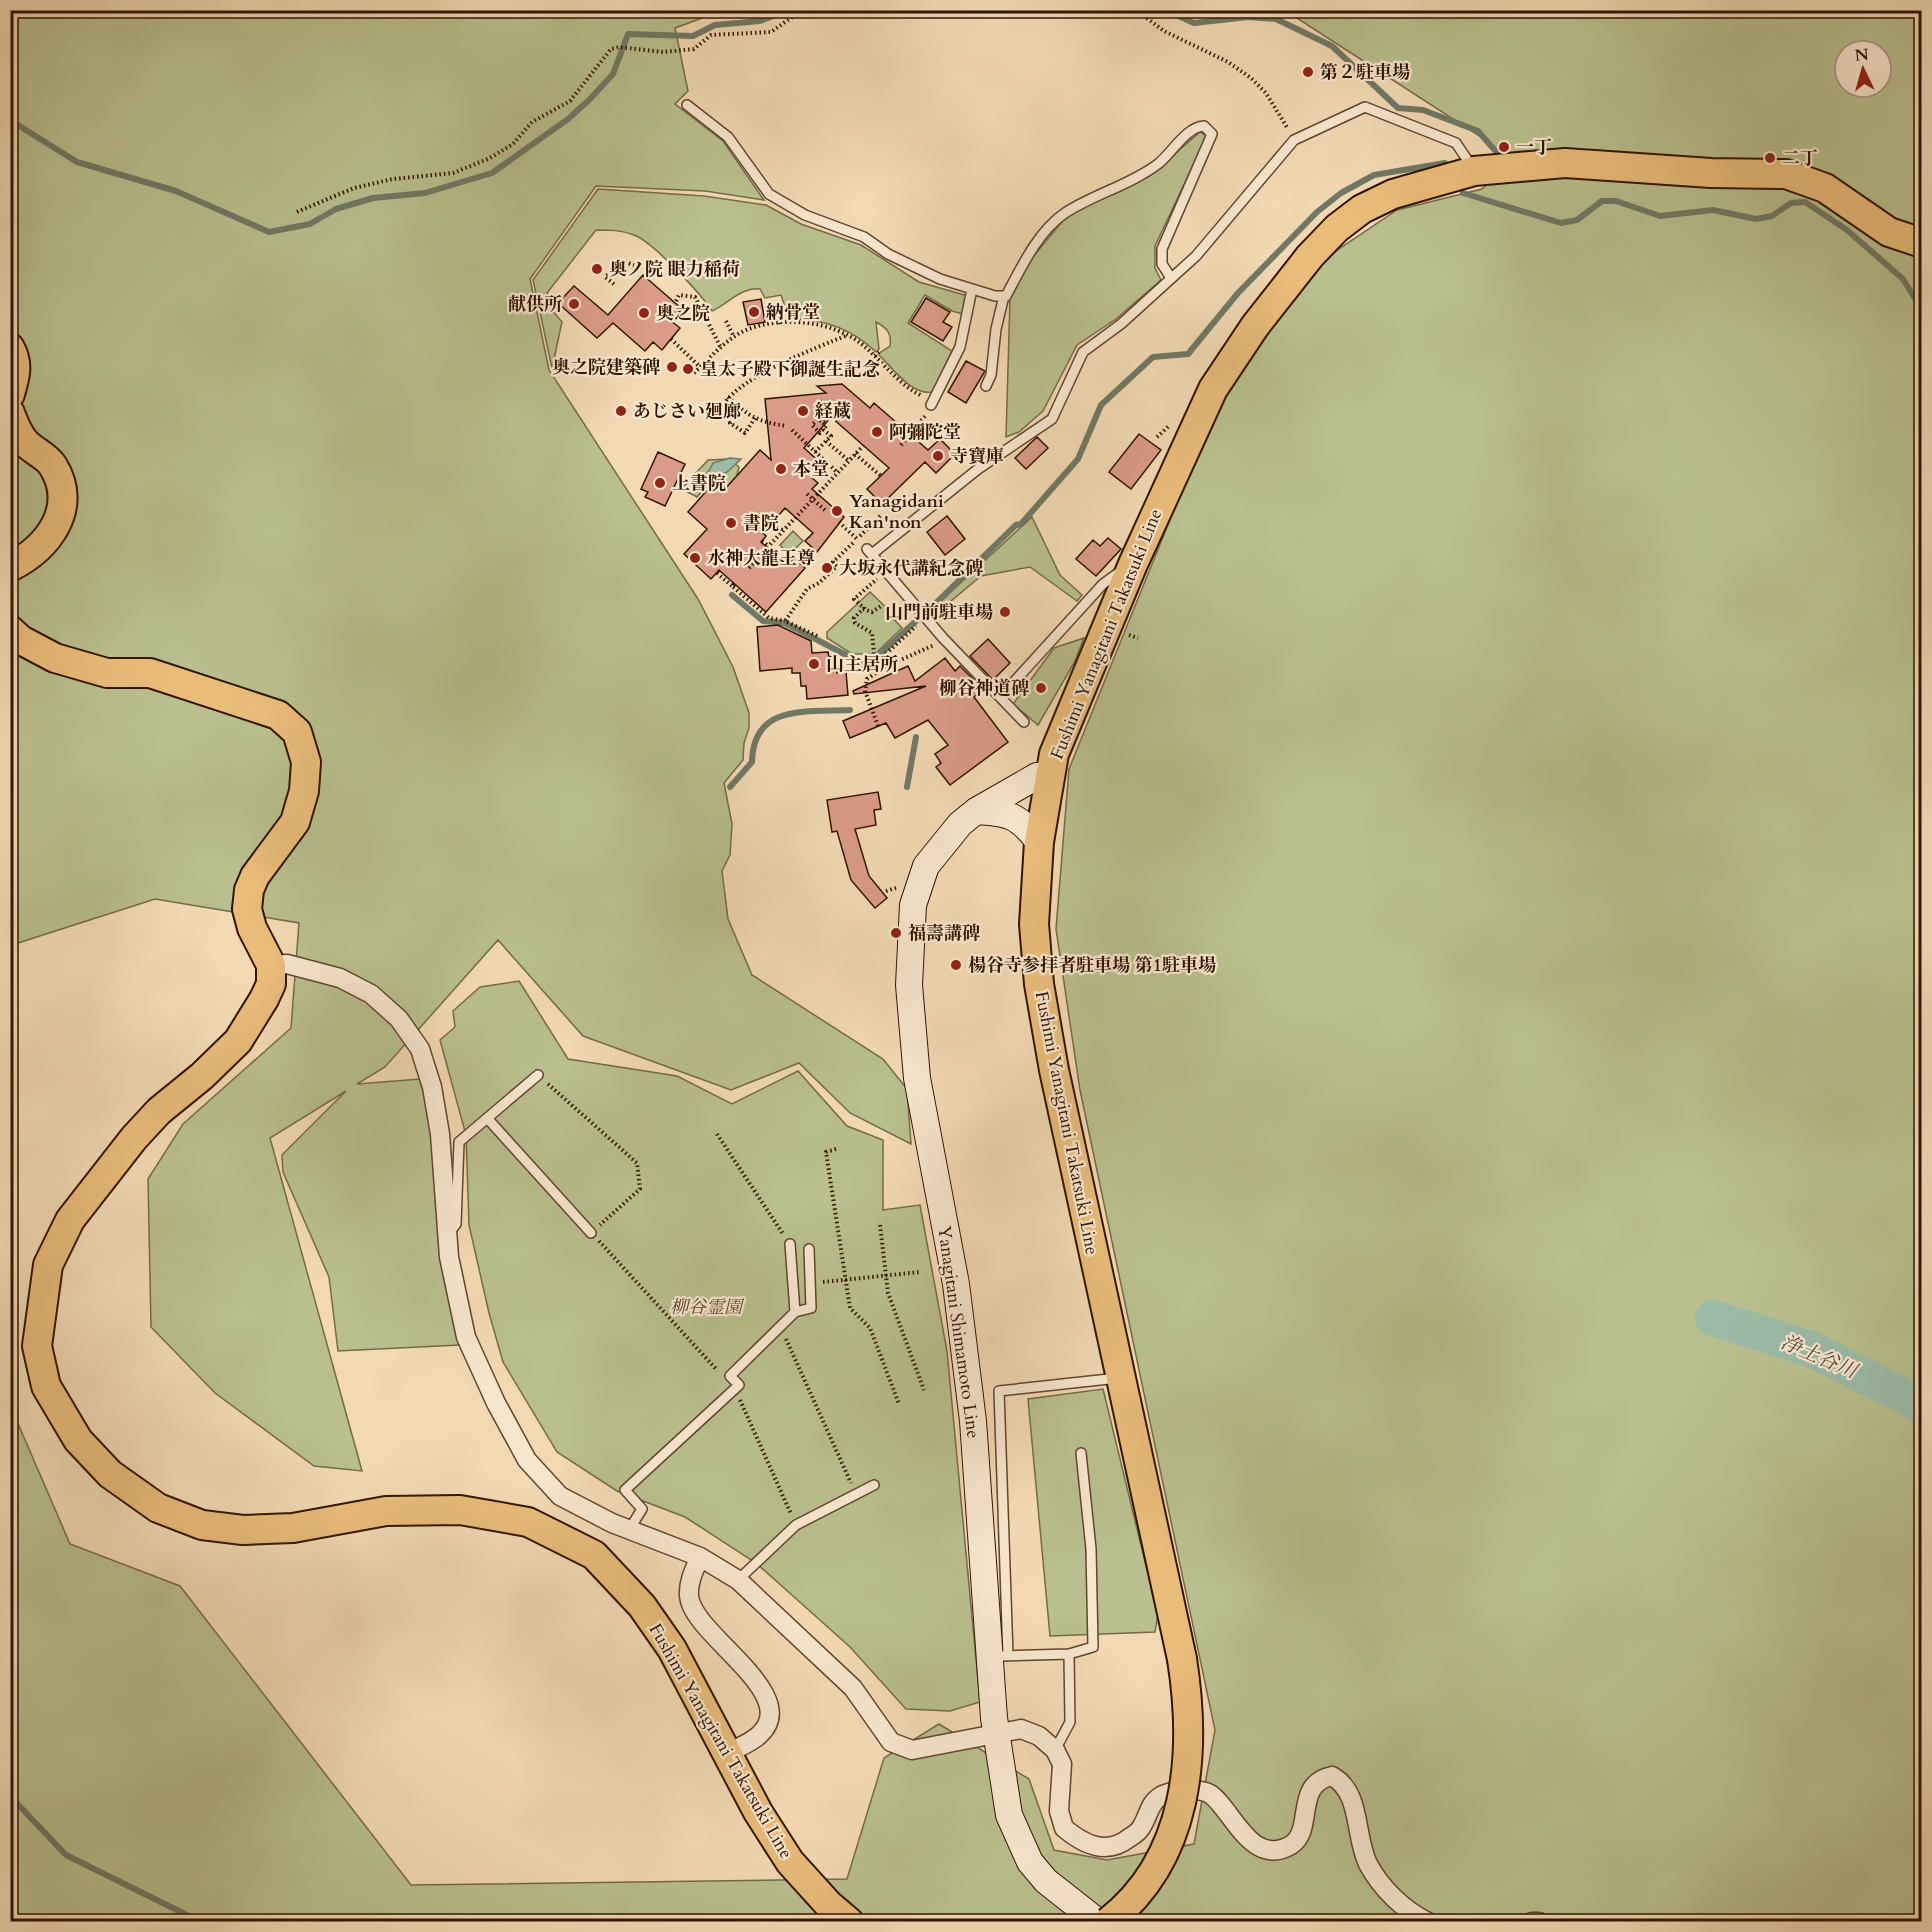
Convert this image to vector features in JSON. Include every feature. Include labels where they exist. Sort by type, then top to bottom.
[{"type":"main road","name":"Fushimi Yanagitani Takatsuki Line","points":[[1108,1922],[1126,1908],[1148,1882],[1165,1853],[1179,1816],[1187,1779],[1188,1732],[1182,1659],[1054,1070],[1039,984],[1034,924],[1039,842],[1054,754],[1082,681],[1213,389],[1256,326],[1310,256],[1337,228],[1362,209],[1393,194],[1474,171],[1565,163],[1712,173],[1786,174],[1806,179],[1825,188],[1889,232],[1922,243]]},
{"type":"main road","points":[[10,348],[16,358],[16,374],[10,394]]},
{"type":"main road","points":[[10,413],[16,429],[25,442],[52,464],[60,481],[62,507],[54,531],[38,551],[10,567]]},
{"type":"main road","points":[[10,630],[21,640],[55,658],[107,673],[150,673],[259,707],[278,715],[297,732],[306,762],[304,791],[295,822],[255,876],[249,890],[248,909],[252,928],[271,965]]},
{"type":"main road","name":"Yanagitani Shimamoto Line","points":[[1049,775],[1037,777],[976,811],[960,824],[926,866],[913,904],[909,985],[917,1078],[956,1284],[973,1420],[999,1656],[996,1736],[1009,1815],[1030,1862],[1046,1881],[1098,1922]]},
{"type":"main road","points":[[976,811],[1007,813],[1023,821],[1039,842]]},
{"type":"main road","name":"Fushimi Yanagitani Takatsuki Line","points":[[271,965],[271,984],[238,1041],[202,1076],[159,1112],[70,1220],[48,1265],[37,1346],[46,1386],[78,1440],[110,1474],[158,1508],[202,1525],[243,1530],[283,1528],[387,1511],[460,1510],[528,1522],[594,1555],[642,1606],[672,1649],[758,1812],[790,1862],[829,1905],[849,1922]]},
{"type":"street","points":[[271,965],[287,964],[340,978],[371,994],[399,1019],[420,1049],[432,1087],[440,1134],[449,1257],[466,1337],[496,1404],[527,1460],[560,1496],[629,1530],[700,1557],[738,1580],[853,1688],[891,1742],[912,1750],[996,1736],[1021,1729],[1039,1736],[1055,1750],[1062,1764],[1059,1811],[1064,1828],[1078,1840],[1092,1847],[1108,1848],[1126,1841],[1142,1828],[1151,1804],[1162,1795],[1195,1790],[1210,1794],[1246,1837],[1262,1848],[1276,1850],[1292,1845],[1299,1834],[1312,1786],[1321,1778],[1332,1776],[1342,1782],[1350,1793],[1358,1832],[1368,1863],[1399,1903],[1428,1922]]},
{"type":"street","points":[[700,1557],[690,1579],[689,1599],[700,1618],[766,1696],[770,1716],[760,1735],[727,1754]]},
{"type":"street","points":[[1532,1922],[1539,1922]]},
{"type":"lane","points":[[687,105],[728,137],[769,194],[805,215],[864,237],[888,254],[921,270],[972,289],[1004,296]]},
{"type":"lane","points":[[1024,722],[943,638],[869,551],[978,469],[1052,419],[1083,352],[1121,324],[1196,256],[1294,140],[1365,107],[1456,143],[1474,171]]},
{"type":"lane","points":[[986,386],[991,375],[996,329],[1004,296],[1024,262],[1063,214],[1121,186],[1159,163],[1194,129],[1204,126],[1212,134],[1162,249],[1162,264],[1171,278]]},
{"type":"lane","points":[[933,401],[960,347],[972,289]]},
{"type":"lane","points":[[1003,694],[1103,584],[1133,564]]},
{"type":"lane","points":[[447,1235],[456,1224],[459,1142],[538,1075]]},
{"type":"lane","points":[[487,1118],[591,1233]]},
{"type":"lane","points":[[790,1244],[795,1312]]},
{"type":"lane","points":[[629,1530],[642,1509],[625,1490],[739,1385],[730,1376],[780,1326],[795,1312],[811,1308],[809,1249]]},
{"type":"lane","points":[[1081,1453],[1091,1549],[1094,1647],[1069,1654],[999,1656],[999,1391],[1120,1377]]},
{"type":"lane","points":[[738,1580],[796,1525],[874,1485]]},
{"type":"lane","points":[[1055,1750],[1070,1722],[1069,1654]]},
{"type":"path","points":[[297,212],[354,189],[393,179],[453,173],[490,158],[513,144],[532,122],[570,101],[611,50],[619,47],[663,52],[694,49],[711,35],[771,32],[802,10]]},
{"type":"path","points":[[1136,10],[1164,31],[1228,62],[1251,78],[1266,93],[1294,140]]},
{"type":"path","points":[[614,284],[605,277],[625,262],[634,265]]},
{"type":"path","points":[[676,301],[679,295],[695,297],[721,348]]},
{"type":"path","points":[[778,314],[780,324]]},
{"type":"path","points":[[690,320],[706,315]]},
{"type":"path","points":[[726,321],[734,337]]},
{"type":"path","points":[[694,373],[734,337],[758,325],[802,322],[830,327],[848,335],[913,391],[933,401],[924,419],[901,445]]},
{"type":"path","points":[[755,418],[745,433],[730,423],[736,416],[724,404],[734,390],[797,357],[848,335]]},
{"type":"path","points":[[671,339],[700,367]]},
{"type":"path","points":[[875,356],[879,351]]},
{"type":"path","points":[[728,397],[747,415],[788,426]]},
{"type":"path","points":[[820,401],[832,411],[822,422]]},
{"type":"path","points":[[818,418],[822,422],[826,426],[820,433],[812,425],[818,418]]},
{"type":"path","points":[[815,452],[831,436],[823,429]]},
{"type":"path","points":[[792,430],[838,473]]},
{"type":"path","points":[[826,441],[849,461]]},
{"type":"path","points":[[764,551],[863,446]]},
{"type":"path","points":[[855,454],[881,476]]},
{"type":"path","points":[[807,494],[827,512]]},
{"type":"path","points":[[764,514],[783,531]]},
{"type":"path","points":[[785,621],[807,589],[819,583],[837,566],[833,562],[881,515]]},
{"type":"path","points":[[839,522],[855,538]]},
{"type":"path","points":[[762,541],[768,546]]},
{"type":"path","points":[[749,568],[758,558]]},
{"type":"path","points":[[881,606],[872,612],[854,599],[886,571]]},
{"type":"path","points":[[717,573],[733,585],[772,623],[785,621],[817,636]]},
{"type":"path","points":[[865,609],[854,618],[872,633],[875,661],[880,670]]},
{"type":"path","points":[[875,661],[916,626]]},
{"type":"path","points":[[878,726],[865,691],[867,679],[885,667],[933,646],[943,638]]},
{"type":"path","points":[[885,667],[889,675]]},
{"type":"path","points":[[886,891],[893,888]]},
{"type":"path","points":[[538,1075],[637,1162],[640,1189],[591,1233],[735,1389],[796,1525]]},
{"type":"path","points":[[717,1134],[790,1244]]},
{"type":"path","points":[[836,1149],[826,1152],[849,1308],[870,1328],[898,1404]]},
{"type":"path","points":[[880,1225],[888,1293],[924,1390]]},
{"type":"path","points":[[810,1283],[920,1272]]},
{"type":"path","points":[[780,1326],[856,1494]]},
{"type":"green space","points":[[11,11],[721,11],[675,28],[688,91],[675,104],[723,141],[764,200],[705,191],[596,186],[530,279],[549,370],[698,599],[733,667],[749,713],[749,728],[744,743],[743,760],[724,783],[732,824],[730,855],[722,871],[728,919],[752,975],[883,1059],[907,1089],[911,1144],[850,1113],[799,1063],[731,1090],[583,1036],[498,940],[385,1067],[357,1084],[420,1079],[437,1141],[441,1232],[459,1345],[338,1351],[329,1277],[283,1172],[282,1155],[346,1091],[270,1138],[362,1471],[314,1466],[215,1393],[151,1327],[148,1179],[183,1124],[291,1028],[299,923],[155,899],[18,943],[11,953]]},
{"type":"green space","points":[[1286,11],[1921,11],[1921,1921],[11,1921],[10,1405],[70,1544],[180,1586],[411,1885],[847,1879],[884,1758],[939,1724],[1029,1779],[1054,1850],[1107,1860],[1194,1844],[1215,1730],[1080,1090],[1056,929],[1069,769],[1212,416],[1243,366],[1321,261],[1397,210],[1482,189],[1501,172],[1502,154],[1481,137]]},
{"type":"green space","points":[[1200,132],[1207,136],[1155,246],[1155,268],[1161,280],[1116,319],[1077,345],[1043,411],[1019,432],[1006,437],[1010,299],[1027,264],[1065,218],[1123,190],[1161,166]]},
{"type":"green space","points":[[598,189],[704,196],[766,205],[801,224],[861,245],[919,282],[968,296],[963,314],[952,311],[925,295],[908,323],[952,351],[933,392],[917,390],[878,354],[890,346],[890,338],[886,329],[876,322],[879,349],[876,352],[857,337],[836,326],[814,320],[789,319],[781,295],[765,298],[760,289],[747,290],[712,311],[687,281],[652,247],[634,235],[611,230],[596,230],[547,293],[551,309],[562,322],[552,368],[533,280]]},
{"type":"green space","points":[[729,459],[739,467],[737,475],[745,481],[734,493],[717,478],[714,478],[697,497],[684,490],[683,487],[708,460]]},
{"type":"green space","points":[[1032,517],[1060,575],[1082,595],[1077,601],[1030,567],[981,576],[933,616],[929,612]]},
{"type":"green space","points":[[793,531],[803,541],[789,555],[780,545]]},
{"type":"green space","points":[[870,592],[894,615],[893,618],[902,628],[875,654],[852,654],[827,638],[827,632]]},
{"type":"green space","points":[[1084,638],[1074,663],[1038,725],[1013,704],[1054,648]]},
{"type":"green space","name":"柳谷霊園","points":[[519,981],[568,1059],[677,1076],[732,1104],[798,1071],[847,1126],[883,1140],[883,1210],[920,1205],[947,1351],[980,1702],[950,1711],[906,1709],[850,1647],[756,1563],[685,1517],[617,1491],[557,1452],[503,1362],[489,1313],[469,1225],[466,1135],[440,1040],[455,1027],[453,1011],[480,987]]},
{"type":"green space","points":[[1103,1389],[1158,1615],[1155,1632],[1050,1636],[1028,1399]]},
{"type":"shaded area","points":[[730,458],[741,459],[726,473],[720,473],[704,489],[690,479],[704,475],[713,463]]},
{"type":"building","name":"奥之院","points":[[643,275],[682,309],[671,321],[680,328],[662,350],[653,342],[645,351],[613,323],[597,338],[558,303],[574,286],[608,315]]},
{"type":"building","points":[[926,298],[950,312],[943,322],[952,327],[943,341],[911,322]]},
{"type":"building","name":"納骨堂","points":[[761,299],[765,322],[748,325],[743,302]]},
{"type":"building","points":[[966,361],[985,371],[966,403],[948,392]]},
{"type":"building","points":[[842,384],[870,408],[874,403],[928,450],[940,439],[955,454],[936,473],[925,462],[882,504],[867,489],[889,468],[831,417],[804,448],[823,465],[812,478],[818,483],[812,489],[844,517],[817,552],[805,541],[813,533],[785,508],[763,533],[766,536],[761,542],[787,565],[794,558],[805,568],[766,612],[719,570],[711,579],[684,554],[707,529],[688,512],[716,480],[725,489],[760,450],[771,460],[765,399],[826,393],[817,386]]},
{"type":"building","points":[[1139,434],[1161,450],[1131,489],[1109,472]]},
{"type":"building","points":[[1037,437],[1048,448],[1026,469],[1015,458]]},
{"type":"building","name":"上書院","points":[[658,452],[685,464],[665,506],[645,497],[648,492],[641,489]]},
{"type":"building","points":[[947,516],[965,539],[945,555],[927,532]]},
{"type":"building","points":[[1108,538],[1121,549],[1096,576],[1076,559],[1093,540],[1100,546]]},
{"type":"building","name":"山主居所","points":[[778,625],[811,641],[812,653],[828,652],[829,657],[836,656],[837,673],[846,672],[848,695],[807,699],[806,686],[801,686],[800,673],[792,673],[792,668],[760,671],[757,627]]},
{"type":"building","points":[[988,639],[1010,663],[993,680],[970,656]]},
{"type":"building","points":[[945,658],[955,671],[960,666],[983,689],[974,697],[1008,742],[950,785],[936,767],[941,763],[935,754],[948,745],[928,720],[895,738],[886,723],[850,738],[843,721],[926,686],[854,694],[853,691],[908,666],[915,681]]},
{"type":"building","points":[[878,792],[881,809],[874,810],[876,825],[855,829],[869,876],[887,898],[875,908],[851,880],[837,831],[832,832],[827,800]]},
{"type":"waterway","points":[[10,120],[77,162],[176,191],[269,232],[310,224],[336,209],[373,198],[425,193],[492,173],[568,119],[589,100],[613,74],[628,34],[693,36],[715,25],[760,21],[788,10]]},
{"type":"waterway","points":[[1165,10],[1194,23],[1248,17],[1276,19],[1332,46],[1398,108],[1423,110],[1478,131],[1499,155]]},
{"type":"waterway","points":[[933,606],[1016,525],[1021,524],[1078,459],[1101,405],[1153,357],[1188,354],[1238,293],[1317,212],[1341,193],[1374,175],[1445,163]]},
{"type":"waterway","points":[[1463,193],[1561,223],[1577,220],[1602,201],[1616,201],[1660,216],[1713,210],[1756,219],[1772,216],[1791,203],[1805,202],[1847,230],[1903,279],[1922,310]]},
{"type":"waterway","points":[[732,595],[763,621],[785,623],[867,666],[916,621]]},
{"type":"waterway","points":[[730,787],[752,762],[755,743],[762,730],[772,721],[800,712],[850,710]]},
{"type":"waterway","points":[[907,787],[916,737]]},
{"type":"waterway","name":"浄土谷川","points":[[1713,1318],[1811,1349],[1922,1405]]},
{"type":"waterway","points":[[10,1796],[66,1855],[201,1922]]},
{"type":"place","name":"第２駐車場","points":[[1308,72]]},
{"type":"place","name":"一丁","points":[[1504,147]]},
{"type":"place","name":"二丁","points":[[1770,158]]},
{"type":"place","name":"奥ノ院 眼力稲荷","points":[[597,269]]},
{"type":"place","name":"献供所","points":[[574,304]]},
{"type":"place","name":"納骨堂","points":[[754,312]]},
{"type":"place","name":"奥之院","points":[[644,313]]},
{"type":"place","name":"奥之院建築碑","points":[[672,367]]},
{"type":"place","name":"皇太子殿下御誕生記念","points":[[688,369]]},
{"type":"place","name":"あじさい廻廊","points":[[621,411]]},
{"type":"place","name":"経蔵","points":[[803,411]]},
{"type":"place","name":"阿彌陀堂","points":[[877,432]]},
{"type":"place","name":"寺寶庫","points":[[938,456]]},
{"type":"place","name":"本堂","points":[[781,469]]},
{"type":"place","name":"上書院","points":[[660,483]]},
{"type":"place","name":"Yanagidani Kan'non","points":[[837,511]]},
{"type":"place","name":"書院","points":[[731,523]]},
{"type":"place","name":"水神大龍王尊","points":[[695,558]]},
{"type":"place","name":"大坂永代講紀念碑","points":[[827,568]]},
{"type":"place","name":"山門前駐車場","points":[[1005,612]]},
{"type":"place","name":"山主居所","points":[[814,664]]},
{"type":"place","name":"柳谷神道碑","points":[[1041,688]]},
{"type":"place","name":"福壽講碑","points":[[896,933]]},
{"type":"place","name":"楊谷寺参拝者駐車場 第1駐車場","points":[[956,965]]}]
